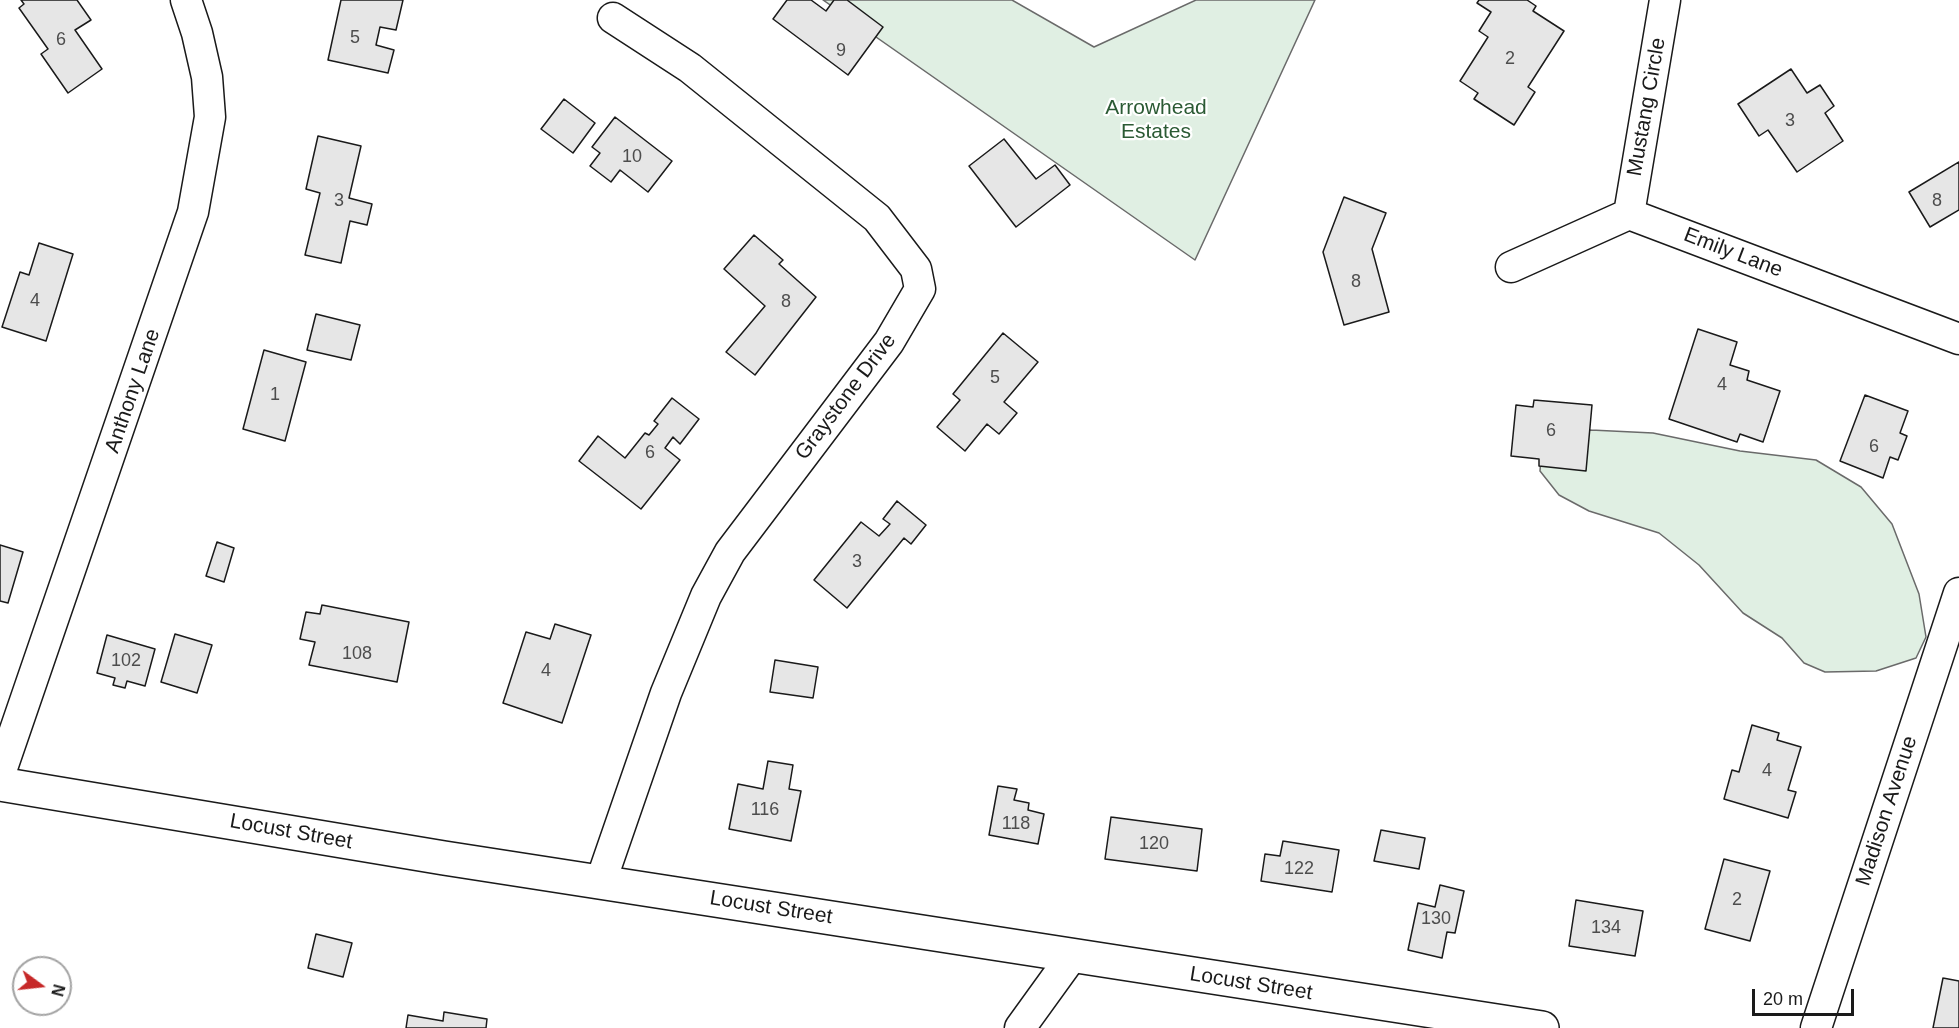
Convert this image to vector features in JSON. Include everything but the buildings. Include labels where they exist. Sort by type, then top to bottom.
[{"type":"main road","name":"Locust Street","points":[[0,784],[444,858],[1542,1028]]},
{"type":"street","name":"Anthony Lane","points":[[0,774],[193,212],[210,117],[207,77],[197,33],[186,0]]},
{"type":"street","name":"Mustang Circle","points":[[1629,214],[1665,0]]},
{"type":"street","name":"Graystone Drive","points":[[601,881],[666,693],[715,579],[730,552],[889,342],[920,289],[916,269],[877,218],[690,68],[614,18]]},
{"type":"street","points":[[1511,267],[1629,214]]},
{"type":"street","name":"Emily Lane","points":[[1629,214],[1959,339]]},
{"type":"street","name":"Madison Avenue","points":[[1816,1028],[1959,593]]},
{"type":"street","points":[[1020,1028],[1072,956]]},
{"type":"green space","name":"Arrowhead Estates","points":[[823,0],[1012,0],[1094,47],[1196,0],[1315,0],[1195,260]]},
{"type":"green space","points":[[1591,430],[1653,433],[1740,451],[1816,460],[1861,487],[1892,524],[1919,594],[1926,637],[1916,658],[1876,671],[1825,672],[1804,663],[1782,638],[1743,613],[1699,565],[1659,533],[1589,511],[1559,495],[1540,471],[1542,443]]}]
